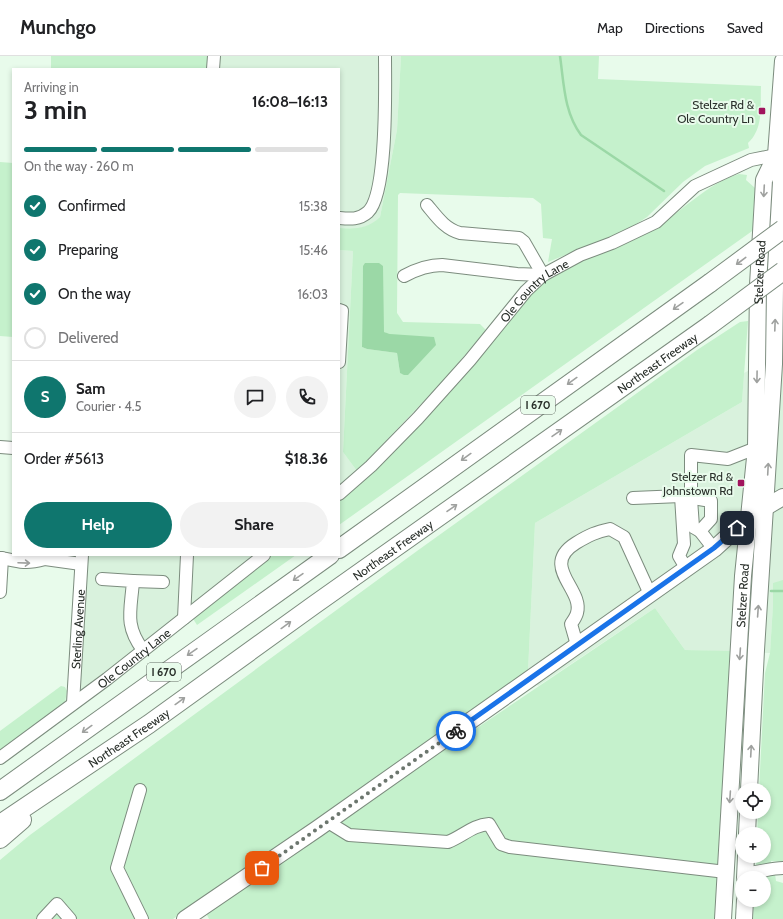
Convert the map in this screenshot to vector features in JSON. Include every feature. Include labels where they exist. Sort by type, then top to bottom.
[{"type":"highway","name":"I 670","points":[[340,548],[614,350],[710,284],[783,229]]},
{"type":"highway","name":"Northeast Freeway","points":[[0,824],[149,724],[314,605],[710,325],[783,271]]},
{"type":"highway","name":"I 670","points":[[0,791],[329,556]]},
{"type":"highway","points":[[0,839],[149,724]]},
{"type":"main road","name":"Stelzer Road","points":[[749,783],[756,650],[778,364],[775,287],[781,182],[776,155],[783,61]]},
{"type":"main road","name":"Stelzer Road","points":[[723,919],[743,576],[756,448],[758,285],[764,180],[776,155]]},
{"type":"main road","points":[[194,917],[714,548],[749,517],[783,497]]},
{"type":"main road","points":[[744,919],[745,907]]},
{"type":"street","points":[[213,68],[214,56]]},
{"type":"street","points":[[340,218],[357,219],[368,212],[375,199],[382,172],[385,56]]},
{"type":"street","name":"Ole Country Lane","points":[[340,493],[371,466],[418,418],[470,360],[526,291],[543,275],[580,255],[612,243],[656,222],[695,186],[751,160],[776,155]]},
{"type":"street","points":[[427,205],[440,222],[452,231],[519,238],[524,242],[543,275]]},
{"type":"street","points":[[404,276],[415,270],[436,265],[543,275]]},
{"type":"street","points":[[340,310],[342,310],[340,345]]},
{"type":"street","points":[[0,447],[12,448]]},
{"type":"street","points":[[686,568],[679,556],[684,544],[686,497],[692,455],[728,459],[756,448]]},
{"type":"street","points":[[686,497],[693,527],[700,531],[714,548]]},
{"type":"street","points":[[633,498],[686,497],[711,501],[712,519],[700,531]]},
{"type":"street","points":[[577,645],[571,624],[578,613],[575,598],[564,575],[561,562],[568,548],[592,533],[610,529],[624,538],[650,594]]},
{"type":"street","points":[[184,618],[187,556]]},
{"type":"street","name":"Ole Country Lane","points":[[0,758],[143,650],[263,556]]},
{"type":"street","points":[[0,592],[5,557],[15,562],[30,563],[41,557],[82,559]]},
{"type":"street","name":"Sterling Avenue","points":[[74,703],[82,559]]},
{"type":"street","points":[[102,579],[163,582]]},
{"type":"street","points":[[133,581],[130,624],[135,639],[143,650]]},
{"type":"street","points":[[140,790],[116,868],[142,919]]},
{"type":"street","points":[[328,822],[349,835],[448,842],[460,837],[478,825],[489,824],[501,844],[510,847],[726,872]]},
{"type":"street","points":[[762,871],[770,868],[783,868]]},
{"type":"street","points":[[43,919],[57,904],[70,919]]},
{"type":"shaded area","points":[[51,56],[208,56],[208,68],[51,68]]},
{"type":"shaded area","points":[[208,56],[401,56],[397,130],[380,217],[371,225],[357,229],[340,228],[340,68],[208,68]]},
{"type":"shaded area","points":[[401,56],[599,56],[598,79],[761,86],[761,109],[759,124],[757,131],[748,143],[749,148],[705,166],[683,182],[647,217],[627,230],[548,262],[552,239],[543,238],[541,204],[533,198],[400,193],[398,195],[397,313],[403,322],[480,324],[486,330],[443,381],[357,471],[343,452],[353,251],[340,250],[340,228],[366,226],[380,217],[397,130]],"holes":[[[383,266],[383,332],[390,334],[408,375],[400,373],[397,353],[362,347],[363,267]]]},
{"type":"shaded area","points":[[0,162],[12,163],[12,337],[0,336]]},
{"type":"shaded area","points":[[739,174],[747,175],[746,180],[755,188],[753,215],[755,220],[755,229],[340,524],[340,498],[536,288],[579,260],[622,245],[655,228],[705,191],[727,178]]},
{"type":"shaded area","points":[[340,250],[353,251],[343,452],[363,479],[340,498]]},
{"type":"shaded area","points":[[365,263],[379,263],[383,266],[384,332],[390,334],[434,337],[436,345],[408,375],[400,373],[397,353],[362,347],[363,266]]},
{"type":"shaded area","points":[[748,321],[742,402],[535,523],[528,671],[173,919],[0,919],[0,860],[30,835],[417,551],[697,350],[740,322]]},
{"type":"shaded area","points":[[783,353],[783,586],[773,583],[770,653],[685,650],[655,608],[538,686],[528,671],[535,523],[742,402],[744,373]]},
{"type":"shaded area","points":[[77,556],[270,556],[72,711],[65,702]]},
{"type":"shaded area","points":[[270,556],[295,556],[197,625],[192,617]]},
{"type":"shaded area","points":[[783,580],[783,862],[771,861],[771,827],[757,827],[758,819],[771,819],[771,783],[759,783],[765,673],[770,653],[773,583]]},
{"type":"shaded area","points":[[655,608],[685,650],[732,651],[719,919],[209,919],[205,911]]},
{"type":"shaded area","points":[[61,686],[65,687],[67,691],[65,702],[0,750],[0,731]]},
{"type":"shaded area","points":[[756,863],[771,863],[770,871],[757,871]]},
{"type":"shaded area","points":[[771,872],[775,874],[776,881],[783,883],[783,919],[753,919],[754,907],[771,907]]},
{"type":"waterway","points":[[560,56],[568,107],[575,126],[581,135],[664,191]]},
{"type":"waterway","points":[[771,591],[783,591]]},
{"type":"way so far","points":[[262,868],[456,731]]},
{"type":"place","name":"Stelzer Rd & Ole Country Ln","points":[[762,111]]},
{"type":"place","name":"Stelzer Rd & Johnstown Rd","points":[[741,483]]},
{"type":"route","points":[[456,731],[714,548],[737,528]]}]
